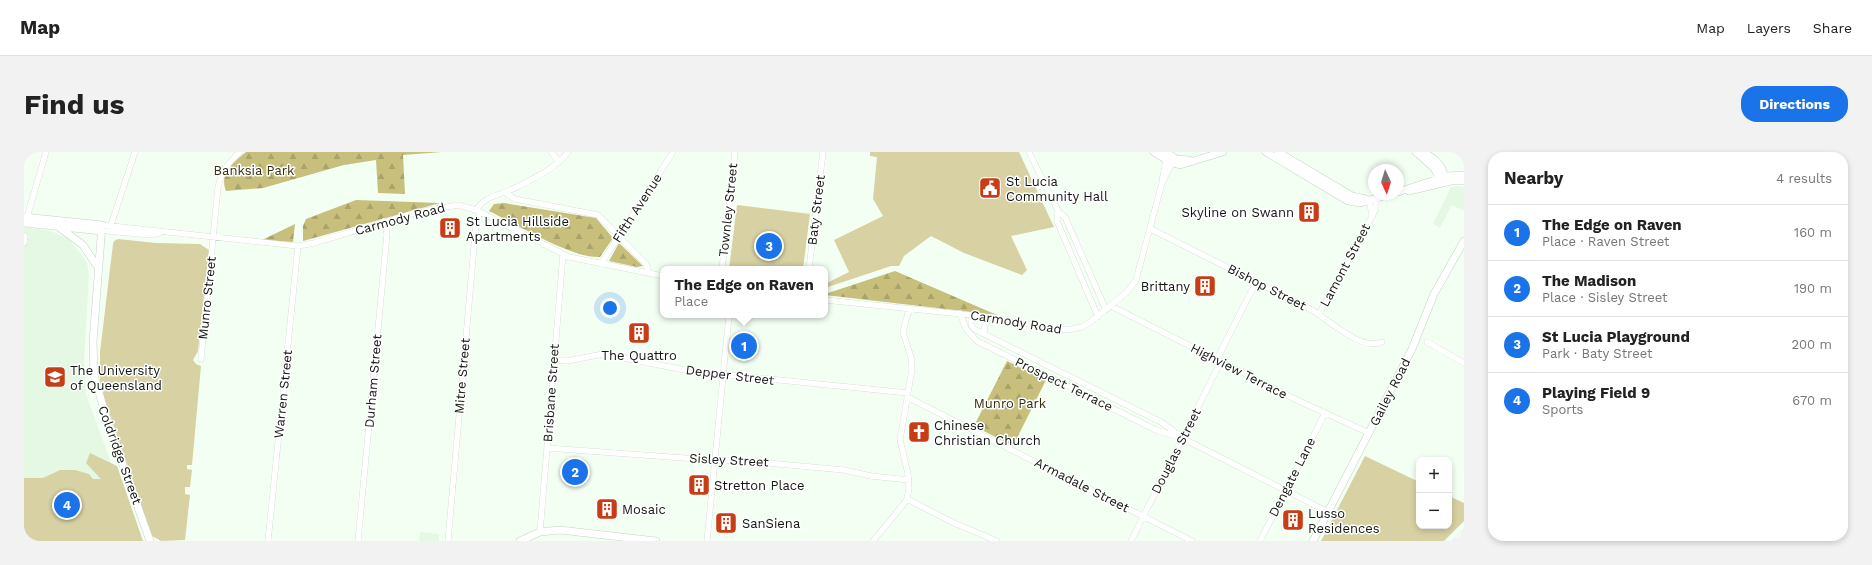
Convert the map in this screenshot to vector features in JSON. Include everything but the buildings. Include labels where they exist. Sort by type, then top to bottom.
[{"type":"main road","points":[[1154,152],[1169,158],[1181,160],[1194,160],[1224,152]]},
{"type":"main road","points":[[1266,152],[1347,200],[1360,203],[1369,200]]},
{"type":"main road","points":[[1278,152],[1354,196],[1362,199],[1368,199]]},
{"type":"main road","points":[[1421,153],[1434,168],[1440,180]]},
{"type":"main road","points":[[1404,191],[1417,190],[1440,180],[1464,175]]},
{"type":"main road","points":[[1440,180],[1464,181]]},
{"type":"main road","name":"Carmody Road","points":[[25,219],[57,227],[106,228]]},
{"type":"main road","name":"Carmody Road","points":[[25,219],[106,228]]},
{"type":"main road","points":[[57,227],[83,245],[99,269]]},
{"type":"main road","name":"Coldridge Street","points":[[106,228],[99,269],[92,349],[95,384],[150,541]]},
{"type":"main road","name":"Gailey Road","points":[[1313,541],[1413,346],[1434,294],[1464,241]]},
{"type":"main road","points":[[520,541],[540,532],[560,530],[656,541]]},
{"type":"street","points":[[25,219],[46,152]]},
{"type":"street","points":[[106,228],[136,152]]},
{"type":"street","name":"Munro Street","points":[[201,359],[220,177],[226,165],[240,152]]},
{"type":"street","points":[[551,152],[559,162]]},
{"type":"street","points":[[478,211],[484,200],[505,193],[544,172],[559,162],[568,152]]},
{"type":"street","name":"Fifth Avenue","points":[[601,264],[673,152]]},
{"type":"street","name":"Townley Street","points":[[722,266],[735,152]]},
{"type":"street","name":"Baty Street","points":[[809,266],[823,152]]},
{"type":"street","points":[[1029,152],[1058,211],[1065,217],[1106,310]]},
{"type":"street","name":"Carmody Road","points":[[828,300],[971,315],[1067,330],[1082,327],[1098,317],[1111,306],[1136,280],[1169,158]]},
{"type":"street","points":[[505,193],[515,199],[598,215],[646,264],[649,274]]},
{"type":"street","name":"Lamont Street","points":[[1319,314],[1377,207],[1376,202],[1373,200]]},
{"type":"street","name":"Carmody Road","points":[[106,228],[150,230],[164,233],[298,246],[314,243],[418,212],[453,205],[463,205],[478,211],[563,254],[601,264],[660,276]]},
{"type":"street","name":"Mitre Street","points":[[448,541],[478,211]]},
{"type":"street","points":[[1058,211],[1057,221],[1098,317]]},
{"type":"street","name":"Durham Street","points":[[358,541],[387,234],[384,221]]},
{"type":"street","name":"Bishop Street","points":[[1151,229],[1319,314],[1331,325],[1358,340],[1372,344],[1382,342]]},
{"type":"street","points":[[24,243],[25,236]]},
{"type":"street","name":"Warren Street","points":[[268,541],[298,246]]},
{"type":"street","name":"Brisbane Street","points":[[540,532],[553,360],[563,254]]},
{"type":"street","name":"Douglas Street","points":[[1131,541],[1183,439],[1256,282]]},
{"type":"street","name":"Highview Terrace","points":[[1111,306],[1325,413],[1369,433]]},
{"type":"street","points":[[873,541],[907,499],[909,480],[900,440],[912,361],[903,332],[909,309]]},
{"type":"street","name":"Prospect Terrace","points":[[960,314],[966,330],[977,341],[1159,431],[1183,439],[1328,512]]},
{"type":"street","name":"Prospect Terrace","points":[[971,315],[971,324],[973,328],[1161,422],[1183,439]]},
{"type":"street","points":[[707,541],[729,318]]},
{"type":"street","points":[[984,334],[986,325],[990,318]]},
{"type":"street","points":[[1427,342],[1464,363]]},
{"type":"street","name":"Depper Street","points":[[553,360],[567,361],[603,354],[690,371],[907,395]]},
{"type":"street","name":"Armadale Street","points":[[907,395],[1192,541]]},
{"type":"street","name":"Dengate Lane","points":[[1260,541],[1325,413]]},
{"type":"street","name":"Sisley Street","points":[[547,448],[780,463],[844,470],[871,476],[909,480]]},
{"type":"street","points":[[907,499],[954,523],[996,541]]},
{"type":"street","points":[[1456,541],[1464,533]]},
{"type":"shaded area","points":[[870,152],[1019,152],[1054,227],[1011,236],[1027,270],[1022,275],[964,253],[931,236],[904,256],[899,266],[891,266],[828,287],[828,282],[849,272],[834,240],[883,216],[873,199],[877,157],[870,156]]},
{"type":"shaded area","points":[[1451,187],[1464,187],[1464,211],[1452,205],[1440,228],[1433,224]]},
{"type":"shaded area","points":[[737,205],[810,214],[803,266],[729,266]]},
{"type":"shaded area","name":"The University of Queensland","points":[[24,227],[51,231],[69,239],[87,262],[89,276],[84,361],[86,394],[111,463],[117,466],[143,541],[24,541]]},
{"type":"shaded area","points":[[118,239],[156,243],[200,244],[209,250],[198,351],[193,360],[196,364],[201,366],[192,465],[187,465],[187,469],[192,470],[190,487],[185,487],[185,494],[190,495],[185,540],[161,541],[152,536],[100,386],[100,352],[113,244],[114,241]]},
{"type":"shaded area","points":[[90,453],[117,466],[143,541],[24,541],[24,478],[43,478],[60,470],[75,470],[89,474],[93,479],[101,479],[86,463]]},
{"type":"shaded area","points":[[1365,456],[1416,481],[1416,529],[1452,529],[1452,497],[1464,503],[1464,521],[1444,541],[1321,541]]},
{"type":"shaded area","points":[[420,532],[439,534],[439,541],[419,541]]},
{"type":"green space","name":"Banksia Park","points":[[246,152],[442,152],[403,155],[405,194],[378,193],[376,160],[344,165],[263,188],[226,191],[224,179],[228,169]]},
{"type":"green space","points":[[356,200],[440,203],[303,241],[303,226],[306,219]]},
{"type":"green space","points":[[504,203],[596,218],[613,238],[600,257],[588,256],[575,252],[544,240],[489,211],[494,204]]},
{"type":"green space","points":[[295,224],[293,242],[262,240]]},
{"type":"green space","points":[[619,243],[643,266],[637,267],[609,261]]},
{"type":"green space","points":[[895,271],[997,315],[828,295],[828,293]]},
{"type":"green space","name":"Munro Park","points":[[1007,361],[1046,380],[1013,446],[974,426]]},
{"type":"place","name":"St Lucia Community Hall","points":[[990,188]]},
{"type":"place","name":"Skyline on Swann","points":[[1309,212]]},
{"type":"place","name":"St Lucia Hillside Apartments","points":[[450,228]]},
{"type":"place","name":"St Lucia Playground","points":[[769,246]]},
{"type":"place","name":"Brittany","points":[[1205,286]]},
{"type":"place","name":"The Quattro","points":[[639,333]]},
{"type":"place","name":"The Edge on Raven","points":[[744,346]]},
{"type":"place","name":"The University of Queensland","points":[[55,377]]},
{"type":"place","name":"Chinese Christian Church","points":[[919,432]]},
{"type":"place","name":"The Madison","points":[[575,472]]},
{"type":"place","name":"Stretton Place","points":[[699,485]]},
{"type":"place","name":"Playing Field 9","points":[[67,505]]},
{"type":"place","name":"Mosaic","points":[[607,509]]},
{"type":"place","name":"Lusso Residences","points":[[1293,520]]},
{"type":"place","name":"SanSiena","points":[[726,523]]}]
